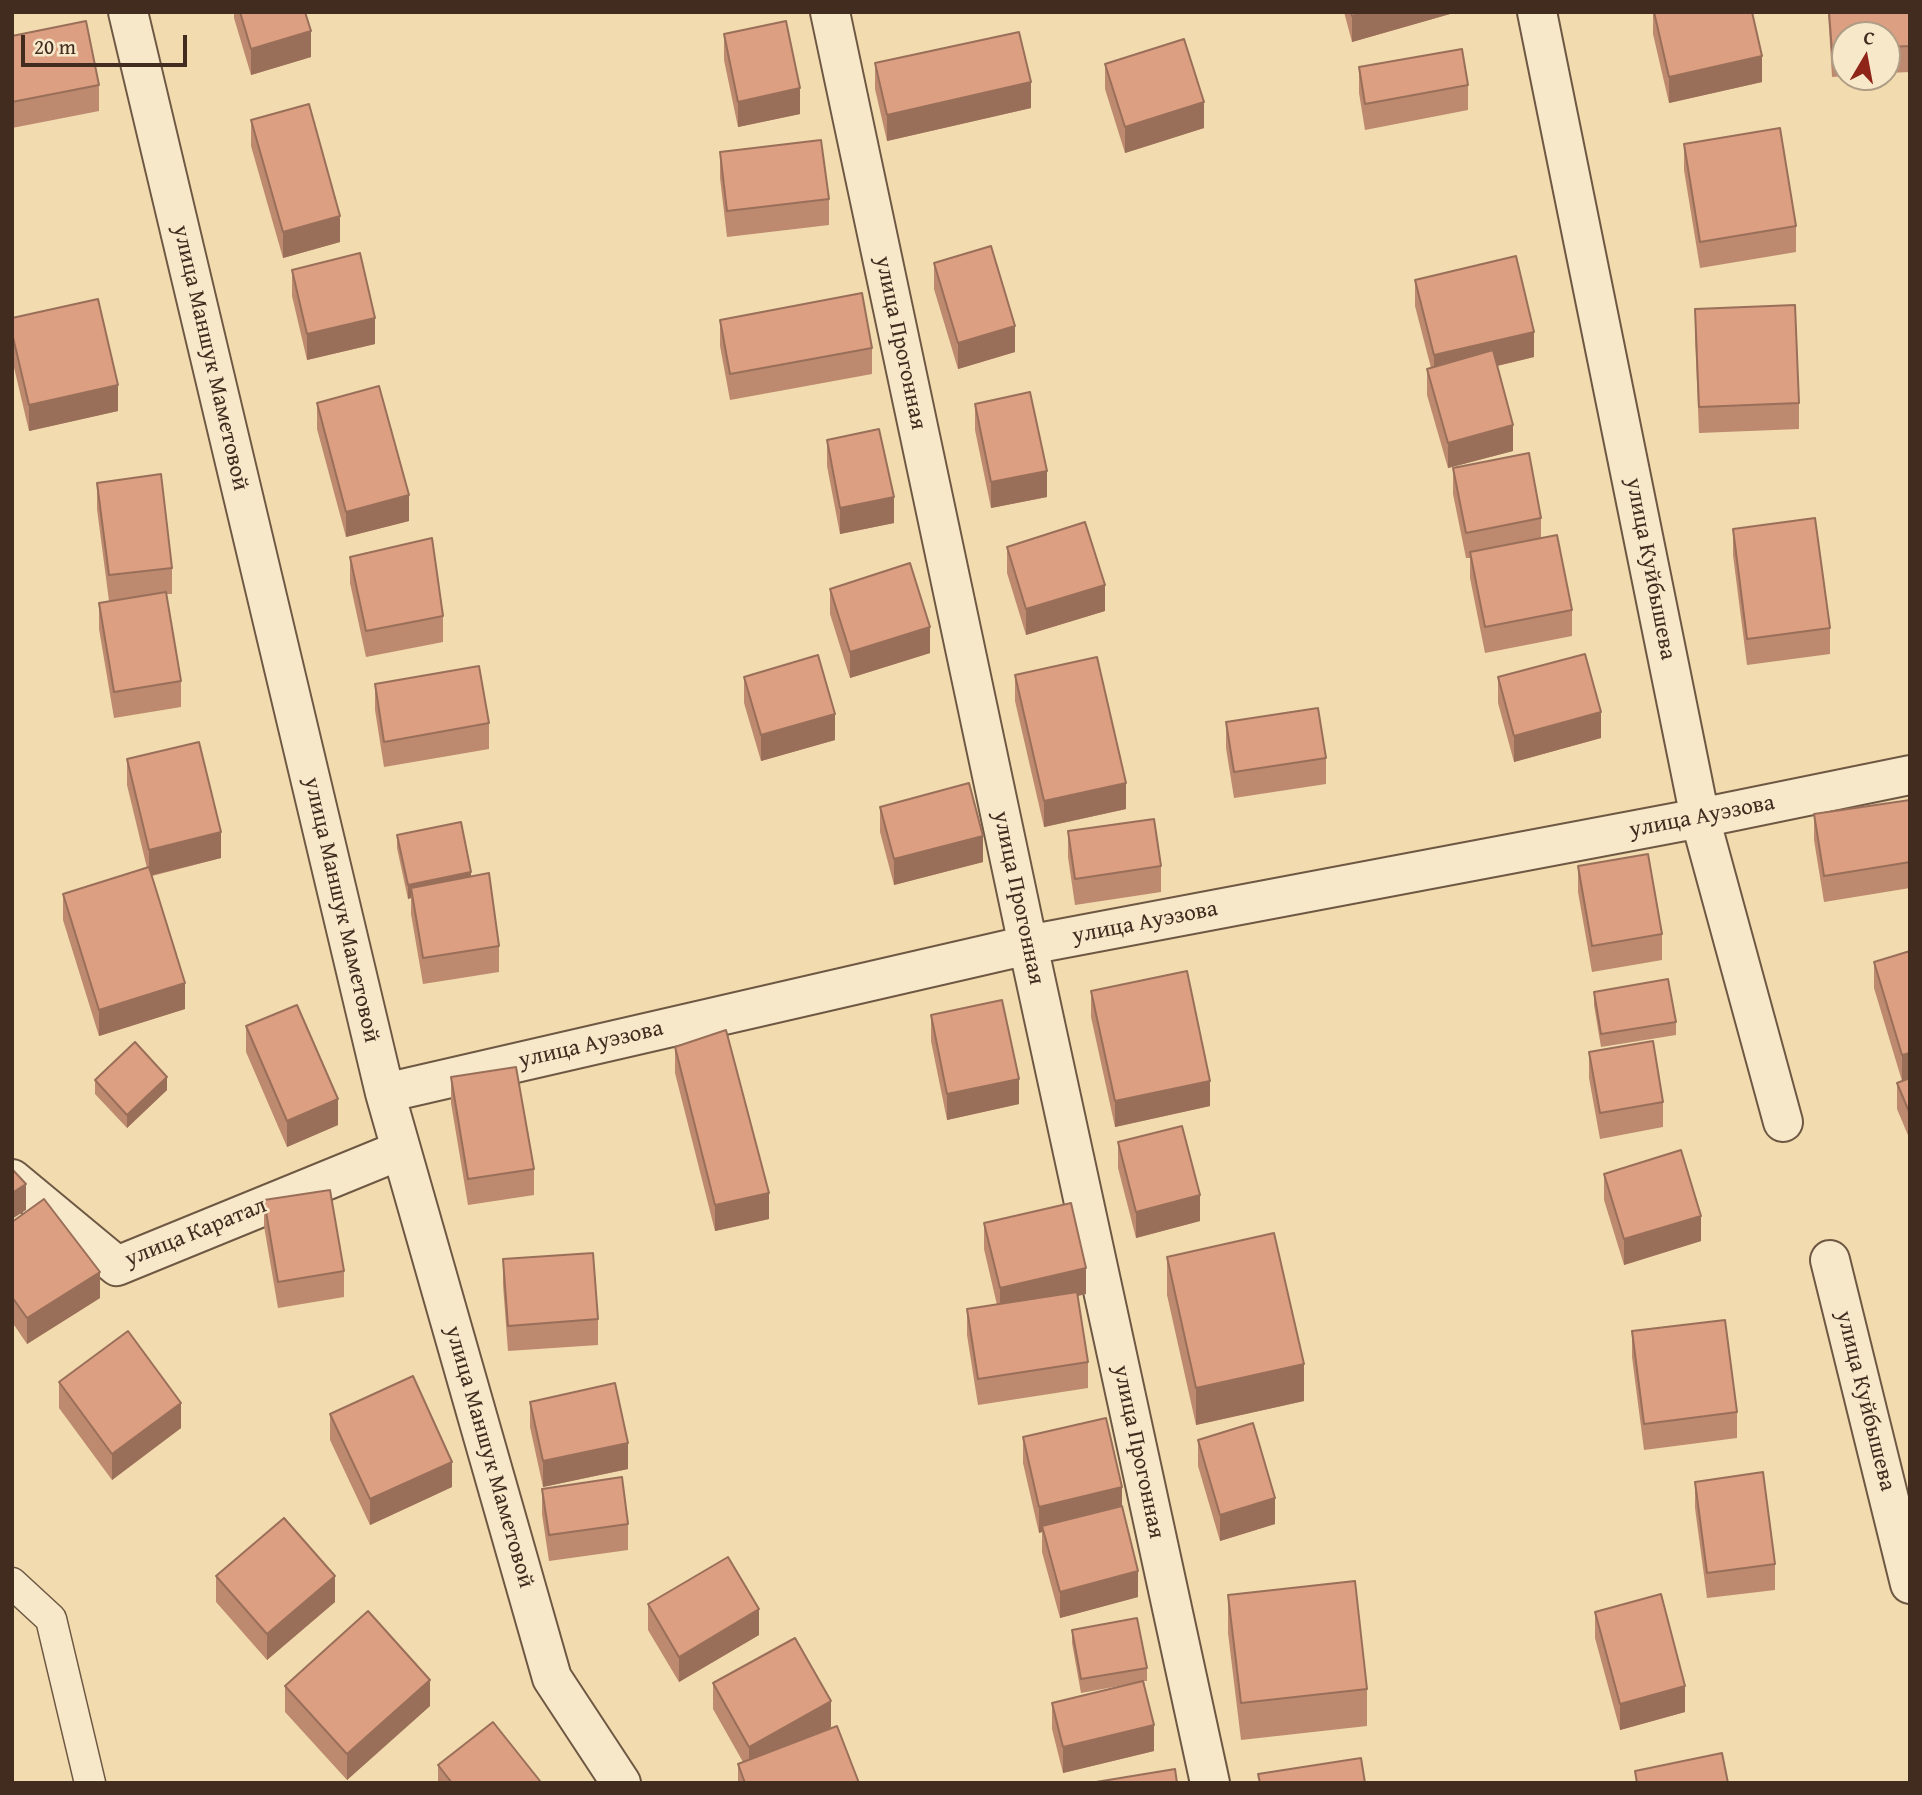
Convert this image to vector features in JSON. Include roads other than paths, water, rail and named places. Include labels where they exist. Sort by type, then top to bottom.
[{"type":"street","name":"улица Маншук Маметовой","points":[[128,12],[385,1093],[552,1678],[621,1783]]},
{"type":"street","name":"улица Прогонная","points":[[830,12],[1210,1783]]},
{"type":"street","name":"улица Куйбышева","points":[[1537,12],[1700,818],[1783,1122]]},
{"type":"street","name":"улица Ауэзова","points":[[385,1093],[1028,944],[1700,818],[1910,775]]},
{"type":"street","name":"улица Каратал","points":[[12,1179],[117,1266],[401,1150]]},
{"type":"street","name":"улица Куйбышева","points":[[1830,1260],[1910,1584]]},
{"type":"lane","points":[[12,1583],[51,1619],[90,1783]]}]
